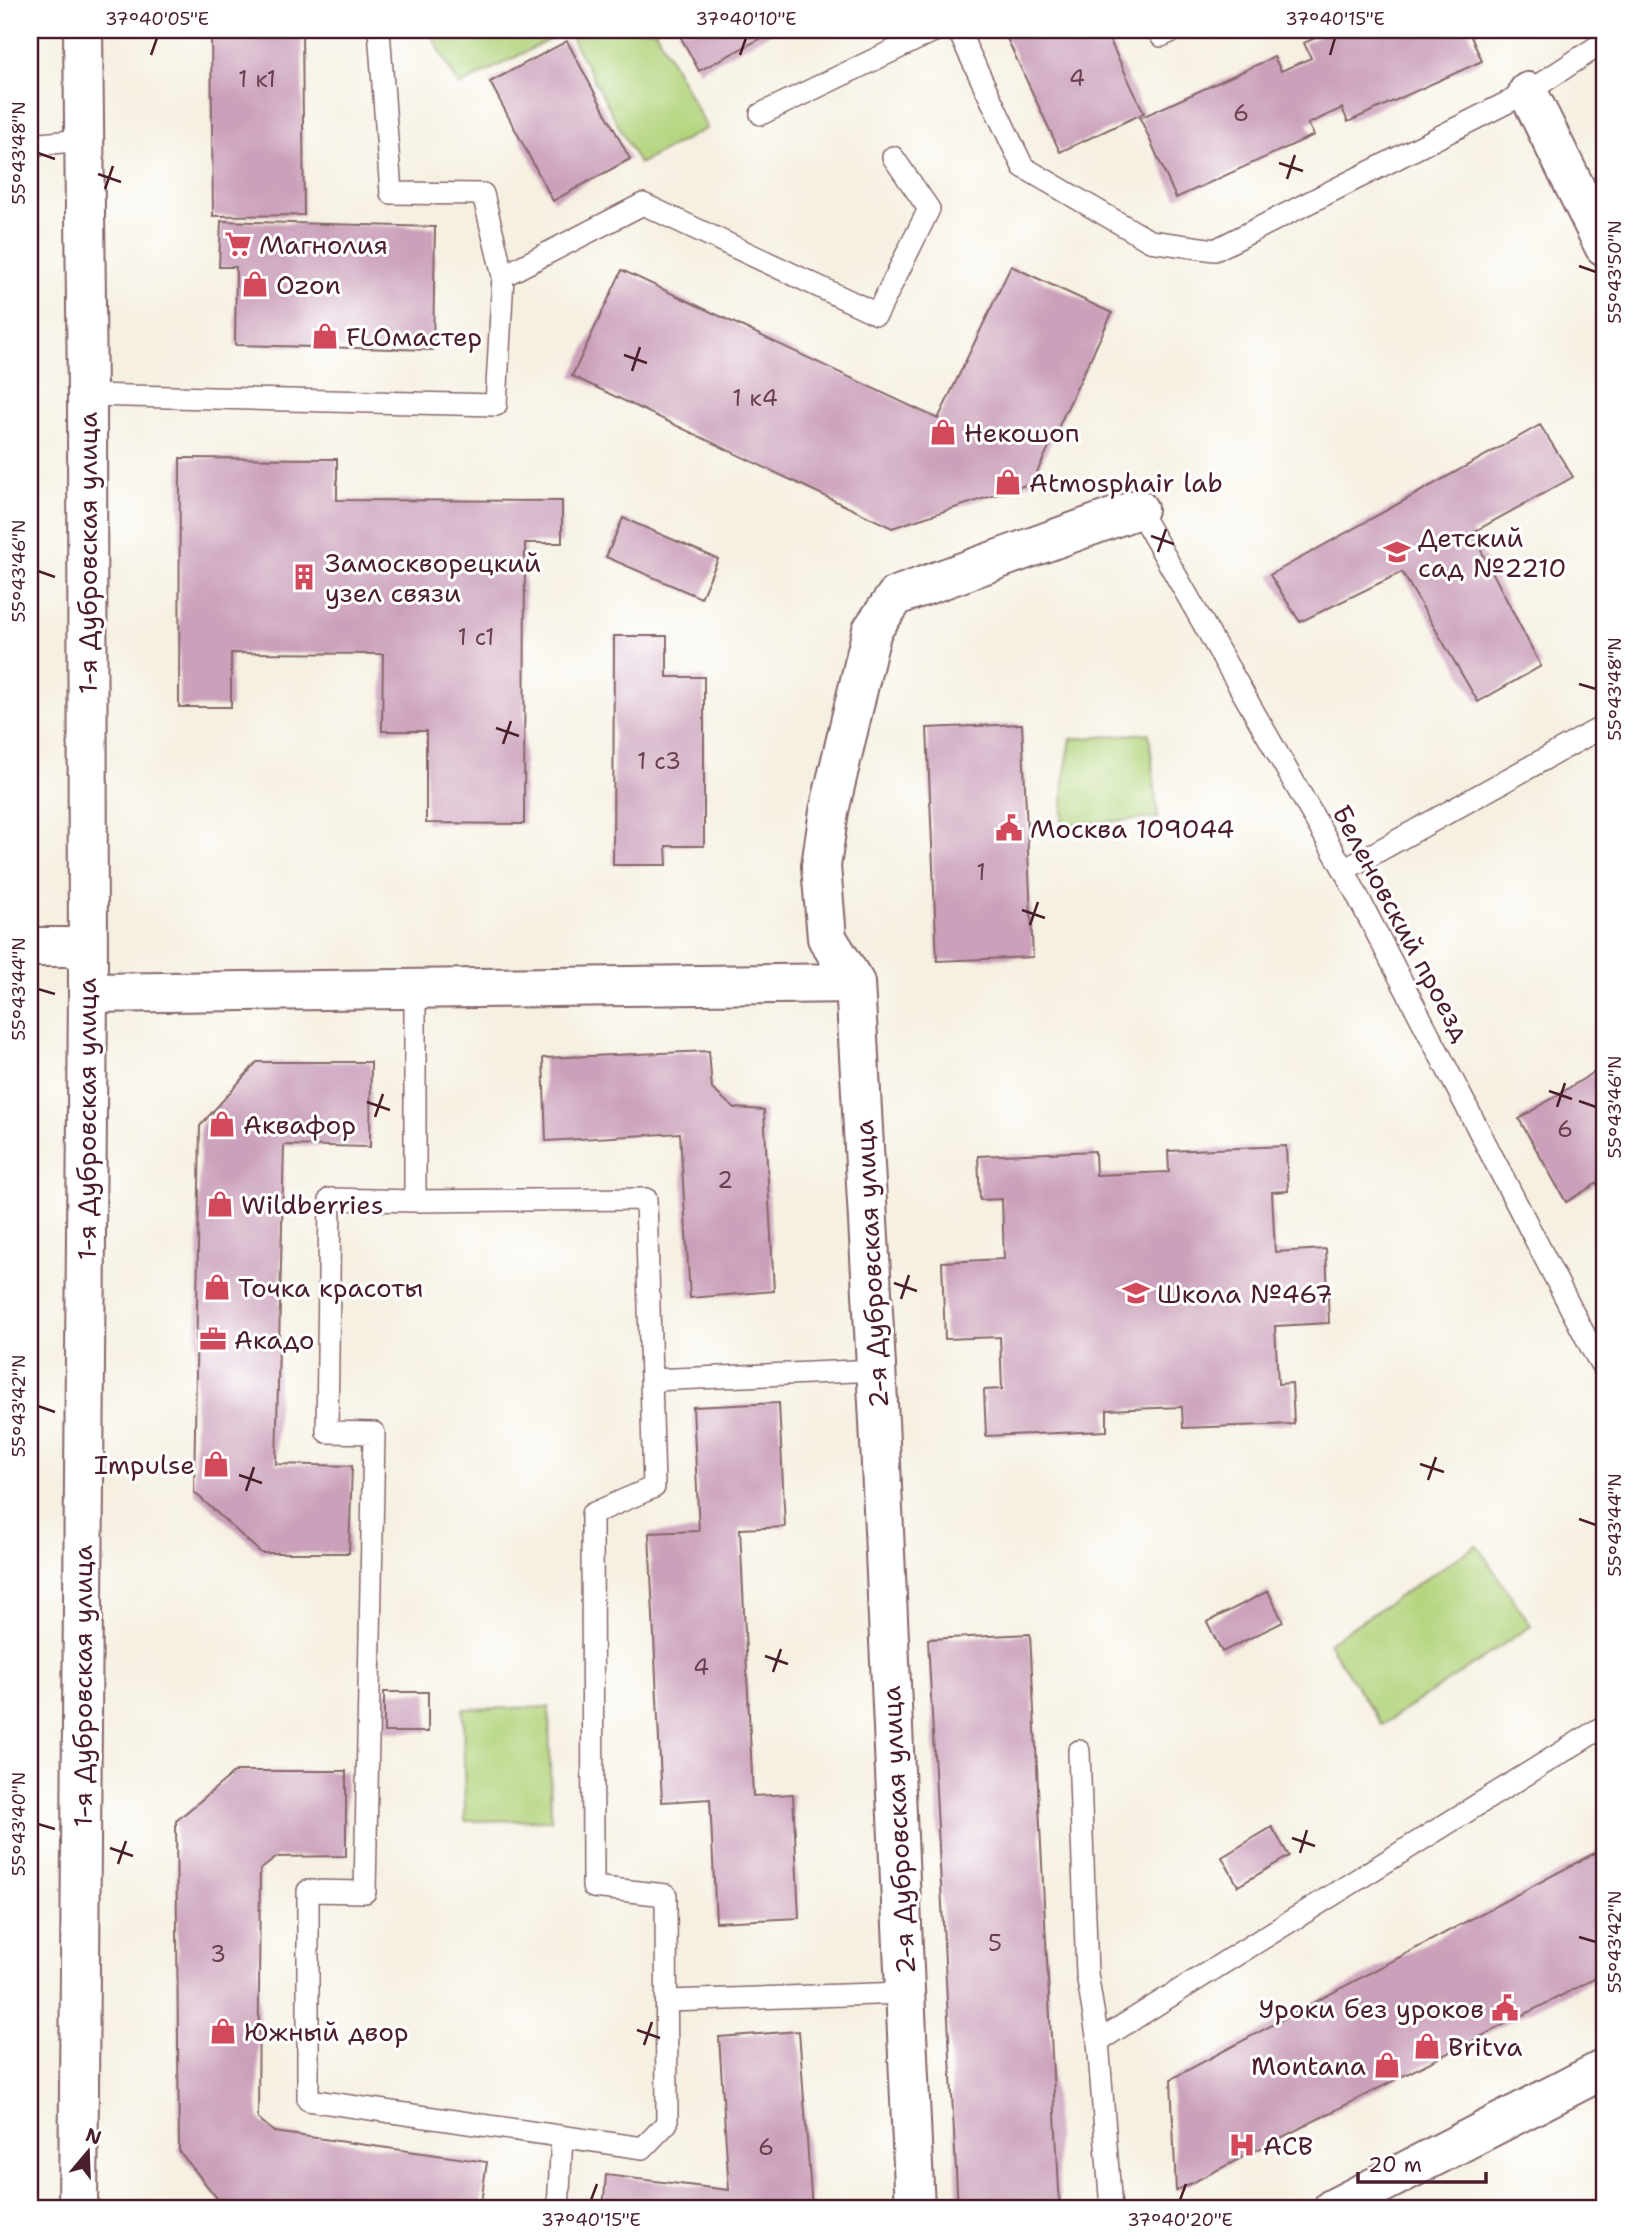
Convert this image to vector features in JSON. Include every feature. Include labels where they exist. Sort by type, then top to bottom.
[{"type":"street","name":"1-я Дубровская улица","points":[[78,2209],[88,993],[87,395],[83,30]]},
{"type":"street","points":[[1528,92],[1604,246]]},
{"type":"street","name":"2-я Дубровская улица","points":[[915,2209],[877,1370],[855,983],[827,938],[821,866],[829,811],[872,630],[896,596],[1138,509]]},
{"type":"street","points":[[30,947],[87,947]]},
{"type":"street","points":[[88,993],[855,983]]},
{"type":"street","points":[[1332,2209],[1604,2069]]},
{"type":"lane","points":[[87,395],[496,405],[503,276],[483,194],[391,193],[379,30]]},
{"type":"lane","points":[[761,114],[936,30]]},
{"type":"lane","points":[[958,30],[1023,167],[1150,241],[1216,250],[1528,92],[1604,42]]},
{"type":"lane","points":[[1158,30],[1161,36],[1175,30]]},
{"type":"lane","points":[[30,145],[83,140]]},
{"type":"lane","points":[[503,276],[643,204],[877,314],[929,209],[893,157]]},
{"type":"lane","name":"Беленовский проезд","points":[[1138,509],[1344,870],[1604,1369]]},
{"type":"lane","points":[[1344,870],[1604,726]]},
{"type":"lane","points":[[415,989],[415,1201]]},
{"type":"lane","points":[[330,1199],[646,1199],[652,1380],[654,1488],[592,1514],[593,1887],[666,1895],[667,2123],[643,2148],[309,2100],[308,1891],[365,1892],[366,1878],[374,1433],[327,1432],[330,1199]]},
{"type":"lane","points":[[652,1380],[877,1370]]},
{"type":"lane","points":[[1098,2041],[1604,1726]]},
{"type":"lane","points":[[1079,1751],[1087,1974],[1098,2041],[1111,2209]]},
{"type":"lane","points":[[668,2001],[905,1993]]},
{"type":"lane","points":[[558,2209],[562,2137]]},
{"type":"green space","points":[[432,30],[568,30],[459,86],[433,37]]},
{"type":"green space","points":[[589,30],[655,30],[707,128],[639,164],[572,39]]},
{"type":"green space","points":[[1149,733],[1158,818],[1062,825],[1064,779],[1071,739]]},
{"type":"green space","points":[[1477,1545],[1531,1626],[1382,1725],[1328,1643]]},
{"type":"green space","points":[[549,1707],[551,1820],[465,1821],[463,1709]]},
{"type":"building","points":[[211,30],[302,30],[304,215],[213,216]]},
{"type":"building","points":[[677,30],[777,30],[699,71]]},
{"type":"building","points":[[1003,30],[1105,30],[1144,113],[1060,152]]},
{"type":"building","points":[[1332,30],[1468,30],[1482,61],[1348,122],[1342,108],[1308,124],[1314,135],[1176,198],[1140,118],[1274,57],[1281,71],[1311,58],[1304,43]]},
{"type":"building","points":[[567,41],[630,159],[553,201],[490,82]]},
{"type":"building","points":[[221,221],[435,227],[433,350],[235,345],[236,267],[219,267]]},
{"type":"building","points":[[1011,266],[1112,313],[1032,483],[892,528],[572,376],[622,270],[938,419]]},
{"type":"building","name":"Детский сад №2210","points":[[1540,425],[1573,477],[1472,533],[1541,666],[1478,702],[1402,572],[1300,622],[1270,575]]},
{"type":"building","points":[[180,458],[337,459],[337,500],[562,501],[562,543],[525,543],[524,824],[426,823],[426,731],[382,731],[383,654],[231,653],[231,707],[179,707]]},
{"type":"building","points":[[623,518],[718,559],[701,598],[606,557]]},
{"type":"building","points":[[614,636],[667,636],[667,677],[704,677],[704,846],[666,846],[667,865],[613,865]]},
{"type":"building","points":[[1022,724],[1033,957],[937,961],[927,728]]},
{"type":"building","points":[[709,1051],[712,1089],[734,1108],[764,1110],[774,1291],[690,1298],[680,1133],[546,1141],[543,1058]]},
{"type":"building","points":[[257,1062],[371,1062],[370,1147],[284,1145],[276,1464],[352,1466],[349,1553],[261,1553],[194,1492],[200,1126]]},
{"type":"building","points":[[1604,1066],[1604,1179],[1566,1202],[1519,1119]]},
{"type":"building","name":"Школа №467","points":[[1286,1146],[1288,1191],[1272,1192],[1275,1252],[1326,1249],[1329,1323],[1275,1326],[1278,1384],[1292,1383],[1294,1424],[1183,1428],[1182,1407],[1107,1410],[1107,1431],[986,1436],[984,1390],[1002,1389],[1000,1337],[945,1339],[942,1262],[1004,1259],[1002,1199],[980,1200],[978,1156],[1095,1151],[1096,1175],[1169,1172],[1168,1151]]},
{"type":"building","points":[[779,1403],[785,1527],[740,1529],[753,1796],[793,1794],[799,1918],[716,1922],[710,1799],[662,1802],[649,1533],[699,1531],[693,1407]]},
{"type":"building","points":[[1268,1591],[1283,1622],[1222,1652],[1207,1622]]},
{"type":"building","points":[[1030,1634],[1060,2209],[958,2209],[928,1639]]},
{"type":"building","points":[[384,1692],[428,1692],[428,1732],[384,1732]]},
{"type":"building","points":[[236,1771],[346,1771],[346,1856],[277,1857],[260,1870],[258,2118],[274,2132],[487,2162],[480,2209],[224,2207],[179,2151],[176,1821]]},
{"type":"building","points":[[1272,1827],[1289,1856],[1238,1886],[1222,1857]]},
{"type":"building","points":[[1604,1848],[1604,1974],[1176,2191],[1171,2079]]},
{"type":"building","points":[[799,2031],[812,2209],[603,2209],[606,2175],[729,2190],[719,2037]]},
{"type":"place","name":"Магнолия","points":[[238,244]]},
{"type":"place","name":"Ozon","points":[[255,284]]},
{"type":"place","name":"FLOмастер","points":[[325,336]]},
{"type":"place","name":"Некошоп","points":[[943,432]]},
{"type":"place","name":"Atmosphair lab","points":[[1008,482]]},
{"type":"place","name":"Детский сад №2210","points":[[1397,552]]},
{"type":"place","name":"Замоскворецкий узел связи","points":[[304,577]]},
{"type":"place","name":"Москва 109044","points":[[1009,828]]},
{"type":"place","name":"Аквафор","points":[[222,1124]]},
{"type":"place","name":"Wildberries","points":[[220,1204]]},
{"type":"place","name":"Точка красоты","points":[[217,1287]]},
{"type":"place","name":"Школа №467","points":[[1136,1293]]},
{"type":"place","name":"Акадо","points":[[213,1339]]},
{"type":"place","name":"Impulse","points":[[216,1464]]},
{"type":"place","name":"Уроки без уроков","points":[[1505,2008]]},
{"type":"place","name":"Южный двор","points":[[223,2031]]},
{"type":"place","name":"Britva","points":[[1427,2046]]},
{"type":"place","name":"Montana","points":[[1387,2065]]},
{"type":"place","name":"АСВ","points":[[1242,2145]]}]
